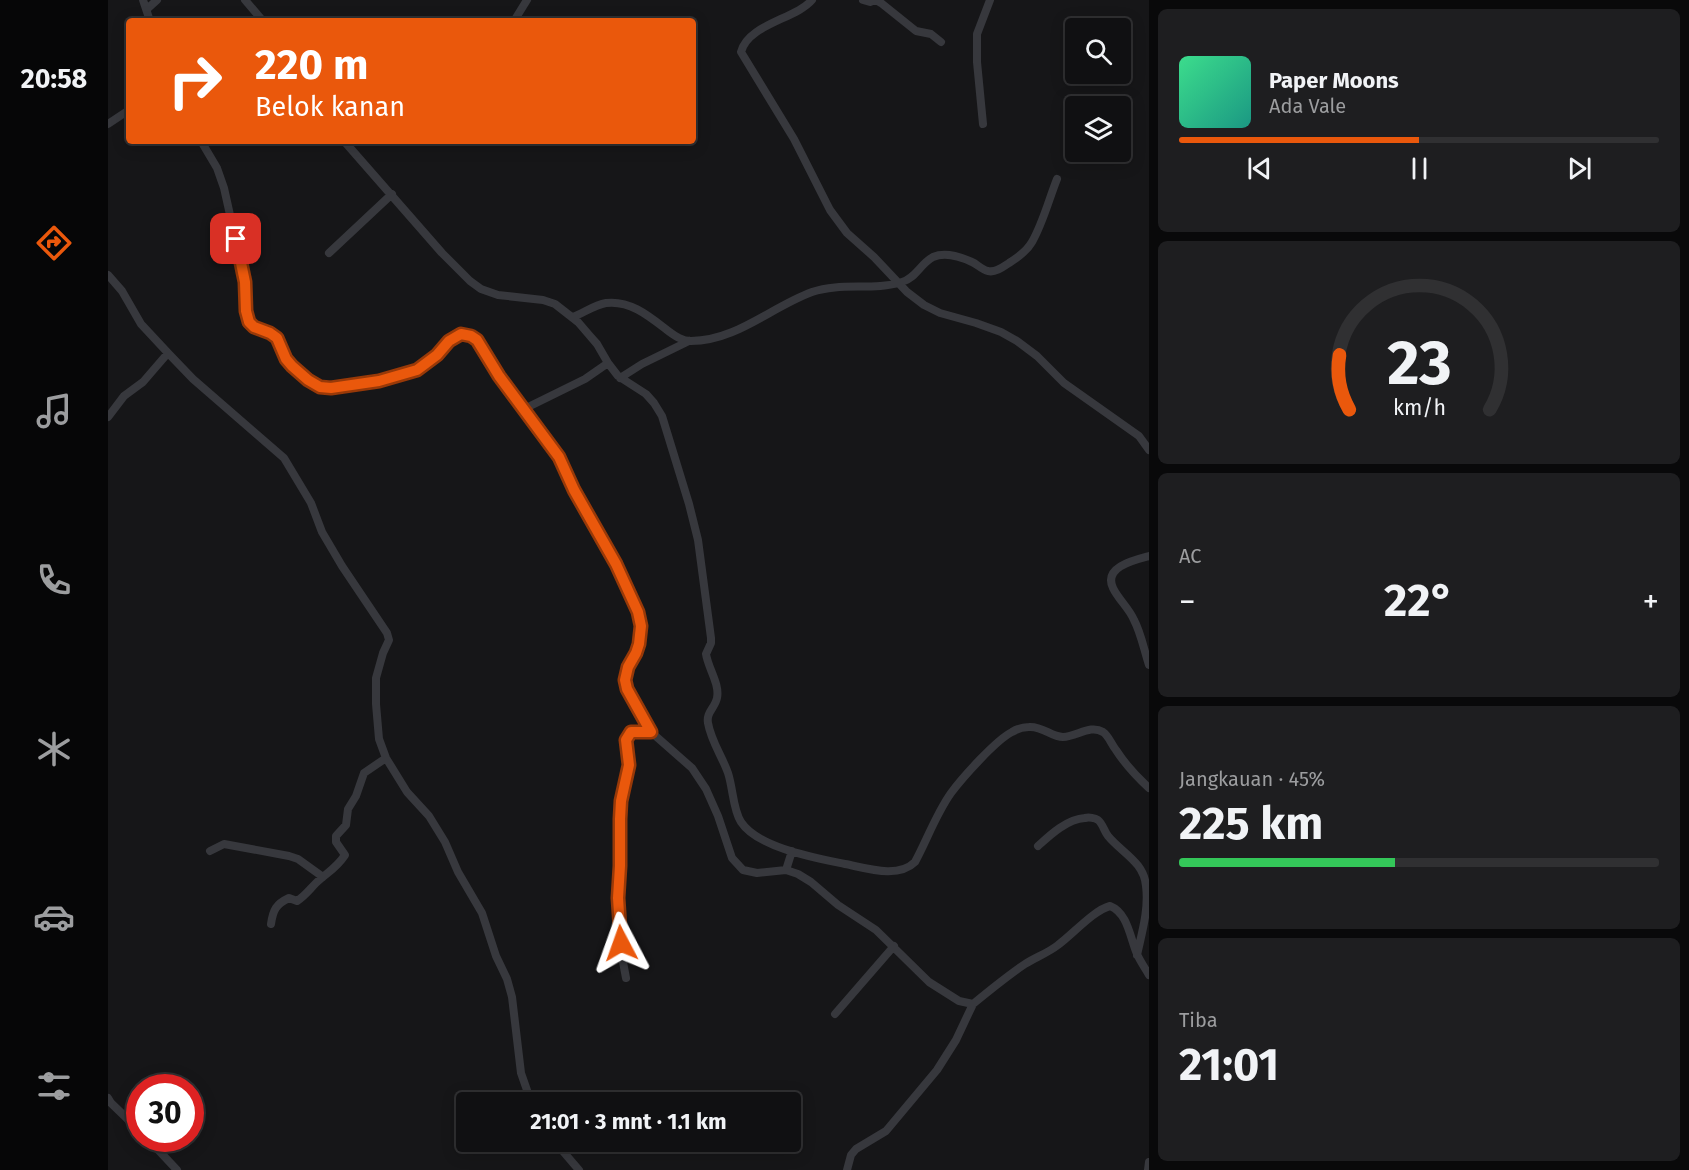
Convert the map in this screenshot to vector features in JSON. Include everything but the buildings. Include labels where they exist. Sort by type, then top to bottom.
[{"type":"street","points":[[143,0],[149,18]]},
{"type":"street","points":[[147,9],[157,0]]},
{"type":"street","points":[[245,0],[260,18]]},
{"type":"street","points":[[516,18],[527,0]]},
{"type":"street","points":[[812,0],[752,35],[744,44],[741,52],[794,139],[830,210],[847,233],[924,305],[940,314],[976,323],[1017,340],[1046,364],[1064,383],[1139,436],[1149,450]]},
{"type":"street","points":[[863,0],[870,2],[875,0],[881,3],[916,31],[931,34],[941,42]]},
{"type":"street","points":[[983,124],[976,62],[977,34],[990,0]]},
{"type":"street","points":[[108,124],[126,112]]},
{"type":"street","points":[[203,144],[218,168],[224,188],[245,282],[246,311],[249,322],[254,327],[277,338],[286,359],[308,380],[320,387],[331,388],[379,381],[417,370],[437,355],[449,341],[461,334],[477,340],[499,376],[559,457],[574,490],[616,564],[638,612],[641,626],[636,653],[628,667],[625,680],[627,689],[651,732],[692,768],[706,789],[732,858],[743,870],[757,873],[786,870],[798,874],[838,905],[876,930],[929,982],[959,1001],[973,1004]]},
{"type":"street","points":[[347,144],[442,253],[481,290],[555,304],[573,317],[597,344],[620,378],[646,394],[662,416],[698,540],[711,638],[706,654],[716,685],[717,696],[709,711],[707,722],[728,773],[741,823],[764,841],[792,851],[875,870],[895,871],[909,868],[915,862],[951,793],[1003,737],[1014,730],[1028,727],[1039,727],[1056,736],[1064,737],[1092,728],[1104,733],[1138,778],[1149,788]]},
{"type":"street","points":[[620,378],[642,364],[689,341],[724,335],[813,292],[832,287],[852,288],[898,283],[920,271],[924,263],[935,256],[948,254],[972,262],[988,271],[996,271],[1023,253],[1031,243],[1057,179]]},
{"type":"street","points":[[329,253],[392,194]]},
{"type":"street","points":[[108,275],[122,291],[138,320],[168,352],[284,458],[311,503],[322,532],[342,566],[387,633],[389,640],[376,678],[379,739],[386,758],[407,792],[429,816],[445,842],[458,872],[483,913],[512,997],[519,1065],[528,1092]]},
{"type":"street","points":[[573,317],[596,306],[617,303],[641,311],[675,337],[689,341]]},
{"type":"street","points":[[108,417],[112,405],[143,382],[168,352]]},
{"type":"street","points":[[524,409],[585,379],[608,363]]},
{"type":"street","points":[[1149,556],[1131,560],[1115,570],[1111,578],[1113,588],[1136,622],[1149,665]]},
{"type":"street","points":[[626,978],[621,952],[618,898],[621,801],[629,765],[626,740],[631,732],[651,732]]},
{"type":"street","points":[[271,924],[274,909],[278,904],[289,898],[297,901],[334,869],[345,855],[335,839],[346,825],[348,809],[356,796],[364,773],[386,758]]},
{"type":"street","points":[[1038,846],[1070,822],[1086,817],[1101,823],[1109,837],[1140,866],[1144,876],[1146,915],[1137,955]]},
{"type":"street","points":[[210,851],[224,844],[289,856],[323,877]]},
{"type":"street","points":[[786,870],[792,851]]},
{"type":"street","points":[[847,1170],[851,1155],[856,1149],[886,1131],[937,1070],[956,1040],[973,1004],[1000,981],[1057,946],[1105,907],[1110,906],[1120,912],[1137,955],[1149,975]]},
{"type":"street","points":[[835,1014],[894,946]]},
{"type":"street","points":[[108,1098],[126,1117]]},
{"type":"street","points":[[160,1152],[177,1170]]},
{"type":"street","points":[[564,1152],[579,1170]]},
{"type":"street","points":[[1148,1170],[1149,1162]]},
{"type":"route","points":[[236,239],[245,282],[246,311],[249,322],[254,327],[277,338],[286,359],[308,380],[320,387],[331,388],[379,381],[417,370],[437,355],[449,341],[461,334],[471,336],[477,340],[499,376],[559,457],[574,490],[616,564],[638,612],[641,626],[639,644],[628,667],[625,680],[627,689],[651,732],[634,731],[628,734],[626,740],[629,765],[621,801],[618,898],[621,943]]}]
